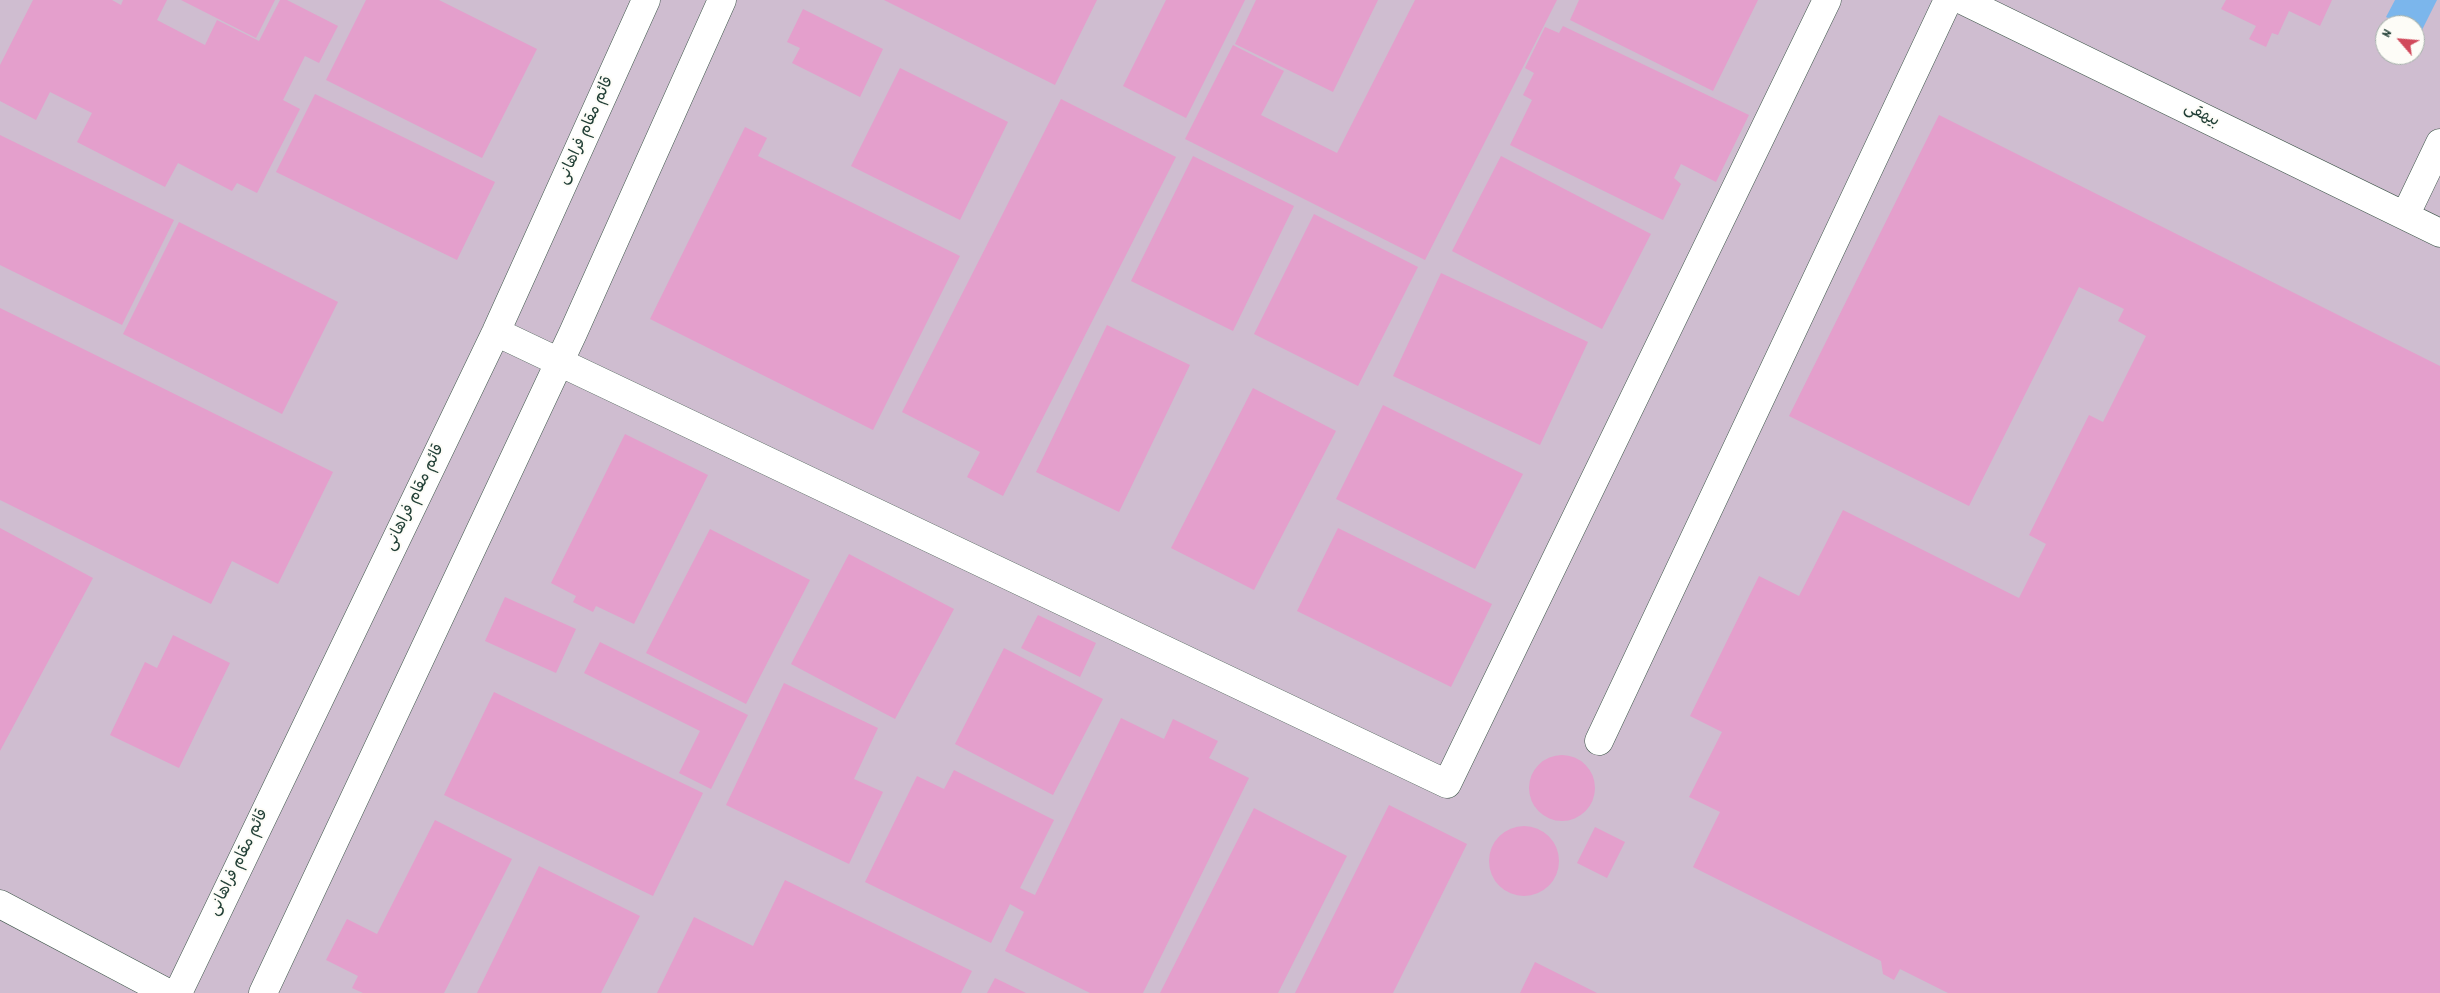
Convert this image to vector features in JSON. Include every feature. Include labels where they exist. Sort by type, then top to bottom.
[{"type":"street","name":"قائم مقام فراهانی","points":[[178,993],[496,332],[646,0]]},
{"type":"street","points":[[263,993],[560,362],[722,0]]},
{"type":"street","points":[[496,332],[1447,784],[1827,0]]},
{"type":"street","points":[[1599,741],[1948,0]]},
{"type":"street","name":"بیهقی","points":[[1962,0],[2440,233]]},
{"type":"street","points":[[2405,216],[2440,143]]},
{"type":"street","points":[[0,904],[168,993]]},
{"type":"shaded area","points":[[0,0],[2440,0],[2440,993],[0,993]]},
{"type":"water","points":[[2395,0],[2437,0],[2425,24],[2425,15],[2387,15]]},
{"type":"building","points":[[33,0],[112,0],[121,5],[123,0],[167,0],[157,20],[205,45],[217,20],[259,41],[280,0],[287,0],[338,26],[319,63],[305,56],[283,100],[300,109],[257,193],[237,183],[232,191],[178,163],[165,187],[77,142],[92,113],[50,92],[36,120],[0,101],[0,65]]},
{"type":"building","points":[[181,0],[275,0],[256,38]]},
{"type":"building","points":[[366,0],[439,0],[537,49],[482,158],[326,80]]},
{"type":"building","points":[[884,0],[1097,0],[1055,85]]},
{"type":"building","points":[[1166,0],[1245,0],[1186,118],[1123,86]]},
{"type":"building","points":[[1256,0],[1378,0],[1333,92],[1235,44]]},
{"type":"building","points":[[1415,0],[1557,0],[1425,260],[1185,139],[1233,45],[1284,71],[1261,115],[1337,153]]},
{"type":"building","points":[[1579,0],[1758,0],[1713,91],[1570,20]]},
{"type":"building","points":[[2226,0],[2332,0],[2320,26],[2289,11],[2278,35],[2272,33],[2266,47],[2249,39],[2256,26],[2221,9]]},
{"type":"building","points":[[803,9],[883,49],[860,97],[792,63],[800,48],[787,42]]},
{"type":"building","points":[[1563,26],[1749,115],[1716,182],[1681,164],[1674,178],[1681,184],[1663,220],[1510,145],[1532,100],[1523,95],[1534,73],[1525,68],[1545,27],[1559,33]]},
{"type":"building","points":[[900,68],[1008,122],[960,220],[851,166]]},
{"type":"building","points":[[315,94],[495,182],[457,260],[276,172]]},
{"type":"building","points":[[1061,99],[1176,157],[1003,496],[967,477],[980,452],[902,412]]},
{"type":"building","points":[[1939,115],[2440,366],[2440,993],[1948,993],[1900,969],[1894,980],[1883,974],[1881,961],[1693,867],[1720,812],[1689,797],[1722,732],[1690,716],[1759,576],[1799,596],[1843,510],[2019,598],[2046,544],[2029,535],[2089,415],[2103,422],[2146,336],[2118,321],[2124,309],[2079,287],[1969,506],[1789,416]]},
{"type":"building","points":[[745,127],[767,138],[758,156],[960,256],[873,430],[650,319]]},
{"type":"building","points":[[0,135],[174,220],[122,325],[0,265]]},
{"type":"building","points":[[1193,156],[1294,206],[1233,331],[1131,281]]},
{"type":"building","points":[[1501,156],[1651,234],[1602,329],[1452,251]]},
{"type":"building","points":[[1314,214],[1418,267],[1358,386],[1254,334]]},
{"type":"building","points":[[179,222],[338,302],[282,414],[123,334]]},
{"type":"building","points":[[1441,273],[1588,342],[1540,445],[1393,376]]},
{"type":"building","points":[[0,308],[333,472],[278,584],[232,561],[211,604],[0,500]]},
{"type":"building","points":[[1107,325],[1190,365],[1119,512],[1036,472]]},
{"type":"building","points":[[1253,388],[1336,431],[1254,590],[1171,548]]},
{"type":"building","points":[[1383,405],[1523,474],[1475,569],[1336,499]]},
{"type":"building","points":[[625,434],[708,475],[634,624],[596,606],[593,612],[573,602],[576,596],[551,583]]},
{"type":"building","points":[[0,528],[93,578],[0,751]]},
{"type":"building","points":[[1338,528],[1492,604],[1451,687],[1297,611]]},
{"type":"building","points":[[710,529],[810,580],[746,704],[646,653]]},
{"type":"building","points":[[849,554],[954,609],[895,719],[791,664]]},
{"type":"building","points":[[505,597],[576,629],[556,673],[485,641]]},
{"type":"building","points":[[1038,615],[1096,643],[1080,677],[1021,648]]},
{"type":"building","points":[[173,635],[230,663],[179,768],[110,735],[145,662],[157,668]]},
{"type":"building","points":[[600,642],[748,715],[711,789],[679,773],[700,731],[584,673]]},
{"type":"building","points":[[1004,648],[1103,699],[1053,795],[955,744]]},
{"type":"building","points":[[784,683],[878,728],[854,779],[883,792],[849,864],[726,805]]},
{"type":"building","points":[[494,692],[703,793],[653,896],[444,795]]},
{"type":"building","points":[[1121,718],[1164,739],[1173,719],[1218,741],[1209,758],[1249,778],[1143,993],[1090,993],[1005,951],[1024,912],[1010,904],[991,943],[865,882],[917,776],[944,789],[954,770],[1054,820],[1020,888],[1035,895]]},
{"type":"building","points":[[1556,755],[1568,755],[1580,760],[1590,770],[1595,782],[1593,801],[1580,816],[1568,821],[1556,821],[1544,816],[1534,806],[1529,794],[1529,782],[1534,770],[1544,760]]},
{"type":"building","points":[[1389,805],[1467,844],[1393,993],[1295,993]]},
{"type":"building","points":[[1254,808],[1347,856],[1278,993],[1160,993]]},
{"type":"building","points":[[435,820],[512,859],[444,993],[363,993],[352,988],[358,976],[326,960],[347,919],[377,934]]},
{"type":"building","points":[[1524,826],[1537,829],[1549,836],[1556,848],[1559,861],[1556,874],[1549,886],[1537,893],[1524,896],[1511,893],[1499,886],[1492,874],[1489,861],[1492,848],[1499,836],[1511,829]]},
{"type":"building","points":[[1595,827],[1625,842],[1607,878],[1577,863]]},
{"type":"building","points":[[539,866],[640,916],[601,993],[477,993]]},
{"type":"building","points":[[785,880],[972,971],[961,993],[657,993],[694,917],[753,946]]},
{"type":"building","points":[[1535,962],[1597,993],[1520,993]]},
{"type":"building","points":[[995,978],[1026,993],[987,993]]}]
